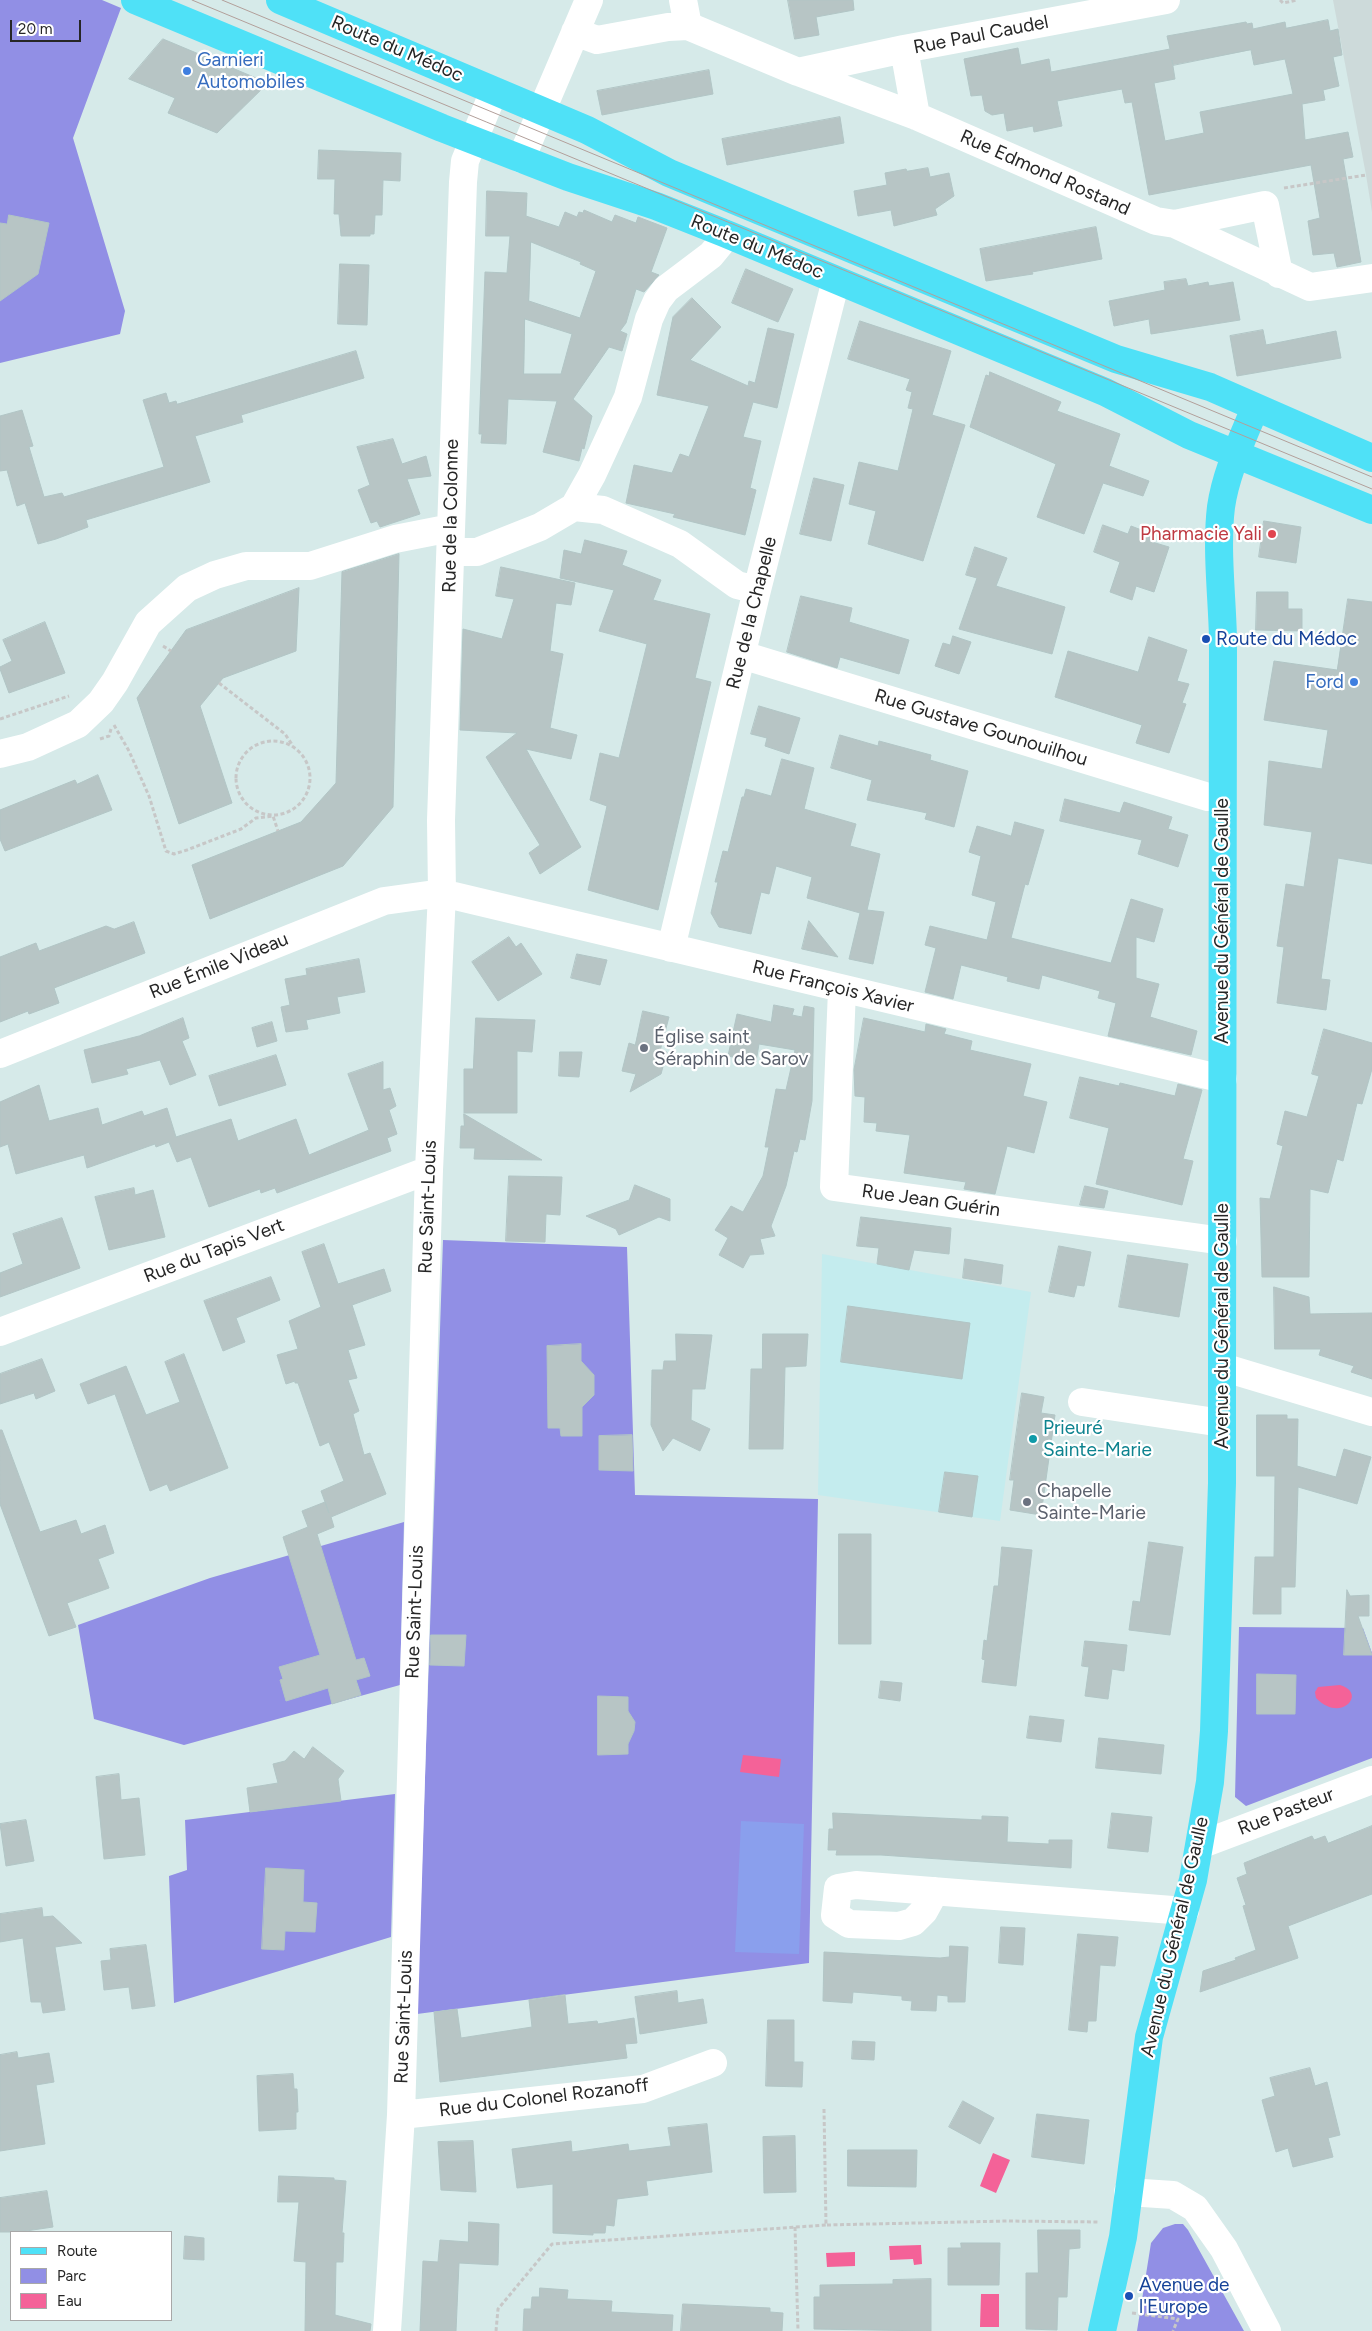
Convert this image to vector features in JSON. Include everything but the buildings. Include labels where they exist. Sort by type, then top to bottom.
[{"type":"main road","name":"Route du Médoc","points":[[135,0],[521,159],[568,177],[656,206],[724,233],[1105,392],[1189,435],[1372,510]]},
{"type":"main road","name":"Route du Médoc","points":[[280,0],[597,134],[669,173],[1116,359],[1210,387],[1372,458]]},
{"type":"main road","name":"Avenue du Général de Gaulle","points":[[1128,2192],[1149,2037],[1185,1912],[1200,1845],[1210,1782],[1214,1731],[1222,1423],[1224,1079],[1221,507],[1236,454],[1255,408]]},
{"type":"main road","points":[[1102,2331],[1118,2266],[1128,2192]]},
{"type":"street","points":[[521,159],[589,0]]},
{"type":"street","points":[[683,0],[688,26]]},
{"type":"street","name":"Rue Paul Caudel","points":[[798,72],[904,49],[1166,0]]},
{"type":"street","name":"Rue Edmond Rostand","points":[[575,32],[597,40],[668,27],[688,26],[798,72],[916,116],[1156,221],[1175,224],[1310,288],[1372,278]]},
{"type":"street","points":[[904,49],[916,116]]},
{"type":"street","name":"Rue de la Colonne","points":[[442,893],[441,820],[463,182],[465,161],[494,90]]},
{"type":"street","points":[[1265,206],[1279,274]]},
{"type":"street","name":"Rue Edmond Rostand","points":[[1175,224],[1265,206]]},
{"type":"street","points":[[0,754],[28,747],[78,724],[101,702],[115,682],[148,623],[187,588],[215,575],[246,566],[310,566],[395,538],[451,540],[477,552],[540,528],[574,507],[592,475],[628,397],[649,319],[657,301],[666,289],[711,255],[720,244],[724,233]]},
{"type":"street","name":"Rue de la Chapelle","points":[[671,948],[757,590],[836,280]]},
{"type":"street","points":[[574,507],[603,510],[680,544],[737,585],[757,590]]},
{"type":"street","name":"Rue Gustave Gounouilhou","points":[[742,655],[1208,797],[1222,797]]},
{"type":"street","name":"Rue François Xavier","points":[[442,893],[842,990],[1224,1079]]},
{"type":"street","name":"Rue Émile Videau","points":[[0,1054],[384,901],[442,893]]},
{"type":"street","name":"Rue Saint-Louis","points":[[387,2331],[401,2115],[429,1170],[442,893]]},
{"type":"street","name":"Rue Jean Guérin","points":[[842,990],[834,1187],[1223,1241]]},
{"type":"street","name":"Rue du Tapis Vert","points":[[0,1332],[429,1170]]},
{"type":"street","points":[[1222,1367],[1372,1412]]},
{"type":"street","points":[[1082,1402],[1222,1423]]},
{"type":"street","name":"Rue Pasteur","points":[[1200,1845],[1372,1780]]},
{"type":"street","points":[[935,1891],[1185,1912]]},
{"type":"street","name":"Rue du Colonel Rozanoff","points":[[401,2115],[642,2089],[713,2063]]},
{"type":"street","points":[[1128,2192],[1173,2195],[1195,2208],[1224,2249],[1267,2331]]},
{"type":"path","points":[[1280,0],[1283,3],[1298,0]]},
{"type":"path","points":[[1265,206],[1276,189],[1366,175]]},
{"type":"path","points":[[113,722],[129,751],[149,796],[166,851],[174,854],[187,850],[241,830],[256,818],[284,814],[295,808],[304,800],[309,789],[308,765],[302,755],[293,747],[285,734],[219,683]]},
{"type":"path","points":[[273,816],[260,814],[249,808],[241,798],[236,786],[236,774],[240,762],[247,751],[258,744],[270,741],[282,742],[293,747]]},
{"type":"path","points":[[273,816],[278,831]]},
{"type":"path","points":[[824,2109],[826,2225]]},
{"type":"path","points":[[496,2331],[498,2309],[552,2244],[826,2225],[1008,2221],[1125,2222]]},
{"type":"path","points":[[795,2227],[798,2331]]},
{"type":"path","points":[[1130,2313],[1178,2319],[1173,2331]]},
{"type":"shaded area","points":[[1333,0],[1372,0],[1372,212],[1366,175]]},
{"type":"shaded area","points":[[822,1254],[1031,1292],[1000,1521],[818,1495]]},
{"type":"shaded area","points":[[741,1821],[804,1824],[799,1954],[735,1952]]},
{"type":"green space","points":[[0,0],[102,0],[121,8],[73,138],[125,311],[120,334],[0,363]]},
{"type":"green space","points":[[443,1240],[627,1247],[635,1495],[818,1499],[809,1963],[417,2014]]},
{"type":"green space","points":[[404,1522],[400,1685],[184,1745],[94,1719],[78,1625],[210,1578]]},
{"type":"green space","points":[[1239,1627],[1363,1628],[1372,1653],[1372,1758],[1246,1806],[1235,1797]]},
{"type":"green space","points":[[395,1794],[391,1937],[174,2003],[169,1876],[187,1870],[185,1820]]},
{"type":"green space","points":[[1175,2224],[1183,2224],[1188,2230],[1244,2331],[1137,2331],[1151,2243],[1163,2228]]},
{"type":"water","points":[[1340,1685],[1348,1689],[1352,1694],[1348,1704],[1334,1708],[1325,1705],[1316,1698],[1315,1692],[1318,1687]]},
{"type":"water","points":[[743,1755],[781,1759],[779,1777],[740,1772]]},
{"type":"water","points":[[993,2153],[1010,2160],[996,2193],[980,2186]]},
{"type":"water","points":[[921,2245],[922,2264],[914,2265],[913,2259],[890,2260],[889,2246]]},
{"type":"water","points":[[855,2252],[855,2266],[827,2267],[826,2253]]},
{"type":"water","points":[[981,2294],[999,2294],[999,2327],[980,2327]]},
{"type":"tram line","points":[[192,0],[1372,489]]},
{"type":"tram line","points":[[222,0],[1372,477]]},
{"type":"place","name":"Garnieri Automobiles","points":[[187,71]]},
{"type":"place","name":"Pharmacie Yali","points":[[1272,534]]},
{"type":"place","name":"Route du Médoc","points":[[1206,639]]},
{"type":"place","name":"Ford","points":[[1354,682]]},
{"type":"place","name":"Église saint Séraphin de Sarov","points":[[644,1048]]},
{"type":"place","name":"Prieuré Sainte-Marie","points":[[1033,1439]]},
{"type":"place","name":"Chapelle Sainte-Marie","points":[[1027,1502]]},
{"type":"place","name":"Avenue de l'Europe","points":[[1129,2296]]}]
